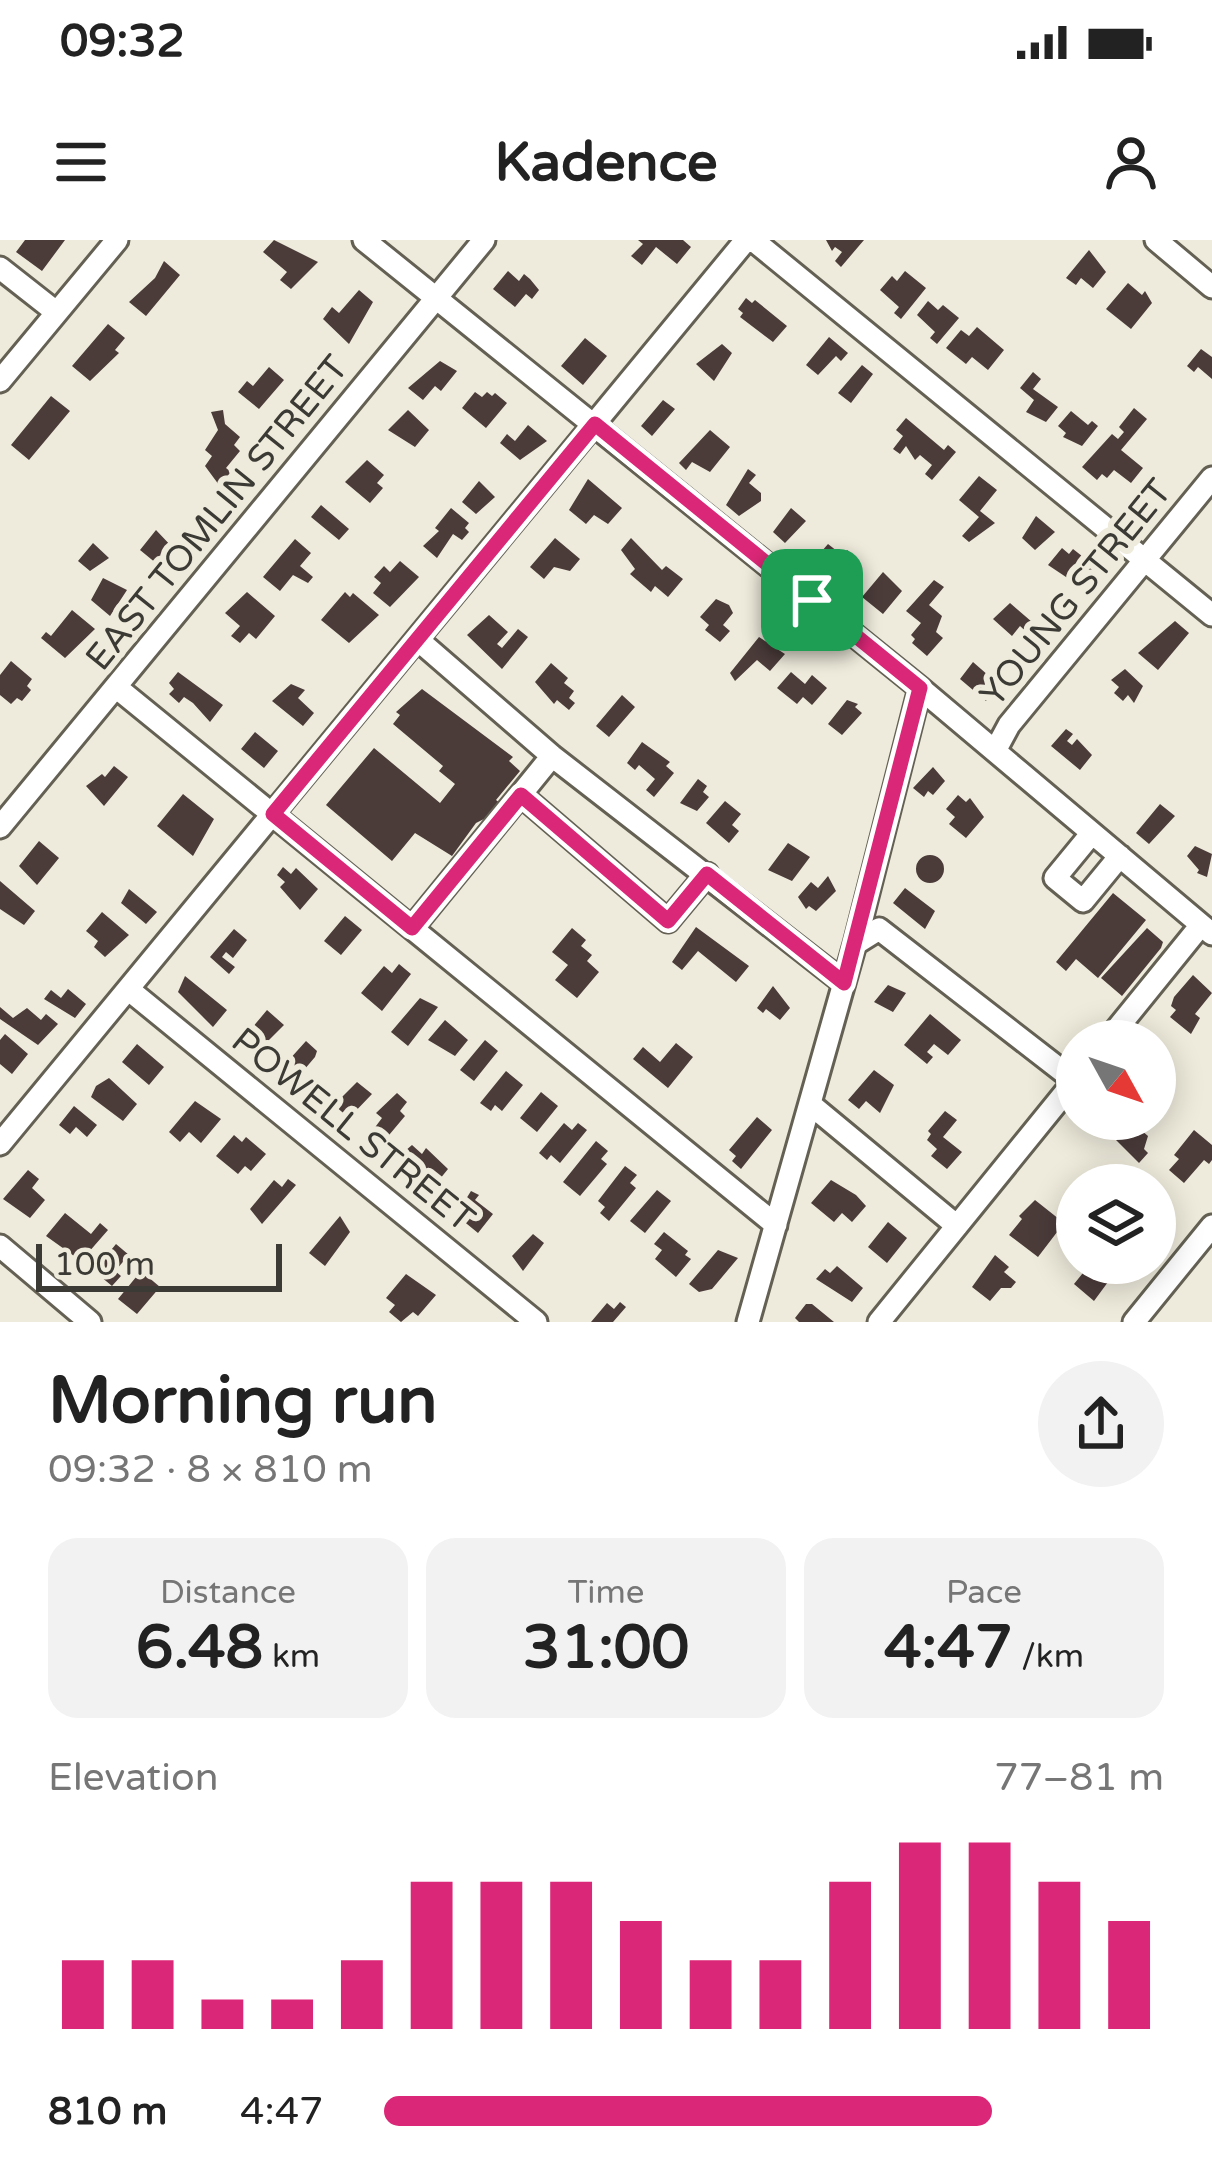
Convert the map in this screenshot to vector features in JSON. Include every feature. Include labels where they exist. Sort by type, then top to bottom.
[{"type":"street","points":[[0,381],[117,240]]},
{"type":"street","points":[[364,240],[920,688],[1207,929],[1126,1020]]},
{"type":"street","name":"EAST TOMLIN STREET","points":[[0,827],[484,240]]},
{"type":"street","points":[[0,1144],[750,240],[1212,615]]},
{"type":"street","points":[[1156,240],[1212,286]]},
{"type":"street","points":[[0,268],[56,313]]},
{"type":"street","name":"YOUNG STREET","points":[[995,751],[1009,725],[1212,478]]},
{"type":"street","points":[[417,639],[552,756],[844,983]]},
{"type":"street","points":[[116,687],[776,1225]]},
{"type":"street","points":[[748,1322],[855,944],[920,688]]},
{"type":"street","points":[[412,928],[552,756]]},
{"type":"street","points":[[521,795],[668,921],[707,874]]},
{"type":"street","points":[[1092,833],[1055,878],[1083,901],[1120,856]]},
{"type":"street","points":[[855,944],[879,928],[1056,1065]]},
{"type":"street","name":"POWELL STREET","points":[[128,989],[536,1322]]},
{"type":"street","points":[[810,1104],[957,1226]]},
{"type":"street","points":[[879,1322],[1056,1105]]},
{"type":"street","points":[[1134,1322],[1212,1226]]},
{"type":"street","points":[[0,1246],[90,1322]]},
{"type":"building","points":[[25,240],[65,240],[42,271],[16,252]]},
{"type":"building","points":[[274,240],[318,262],[291,289],[280,280],[287,272],[263,252]]},
{"type":"building","points":[[638,240],[683,240],[691,247],[677,264],[656,247],[642,265],[631,256],[643,244]]},
{"type":"building","points":[[826,240],[864,240],[841,267],[835,261],[842,252],[835,247],[832,251]]},
{"type":"building","points":[[1089,250],[1106,272],[1093,288],[1081,278],[1076,285],[1066,278]]},
{"type":"building","points":[[164,261],[180,275],[146,316],[129,302],[155,278]]},
{"type":"building","points":[[508,271],[519,281],[524,274],[530,279],[539,290],[532,299],[526,294],[515,307],[493,289]]},
{"type":"building","points":[[905,271],[926,288],[901,319],[894,313],[899,307],[880,290],[892,276],[897,281]]},
{"type":"building","points":[[1128,283],[1142,295],[1145,291],[1152,303],[1131,329],[1106,309]]},
{"type":"building","points":[[359,290],[373,302],[349,344],[323,319],[332,307],[339,313]]},
{"type":"building","points":[[746,298],[787,326],[773,342],[740,317],[743,313],[738,309]]},
{"type":"building","points":[[928,301],[938,310],[943,305],[959,318],[937,344],[930,338],[935,332],[917,315]]},
{"type":"building","points":[[108,324],[125,338],[115,350],[119,353],[90,381],[72,366]]},
{"type":"building","points":[[977,327],[1004,350],[988,370],[972,357],[966,364],[946,348],[961,330],[969,336]]},
{"type":"building","points":[[829,337],[848,353],[841,361],[836,356],[818,375],[806,365]]},
{"type":"building","points":[[585,338],[607,356],[583,385],[561,366]]},
{"type":"building","points":[[722,344],[732,353],[714,381],[696,364]]},
{"type":"building","points":[[1201,349],[1212,357],[1212,379],[1198,367],[1194,372],[1187,366]]},
{"type":"building","points":[[440,361],[457,371],[441,391],[435,386],[423,400],[408,388]]},
{"type":"building","points":[[862,365],[873,374],[851,403],[838,393]]},
{"type":"building","points":[[269,367],[284,380],[259,409],[238,392],[247,381],[253,386]]},
{"type":"building","points":[[1033,372],[1041,379],[1033,389],[1058,407],[1046,422],[1026,412],[1034,400],[1020,388]]},
{"type":"building","points":[[475,392],[482,397],[495,393],[507,403],[486,428],[462,408]]},
{"type":"building","points":[[51,396],[70,411],[29,460],[11,445]]},
{"type":"building","points":[[663,400],[675,409],[652,436],[641,426]]},
{"type":"building","points":[[1134,408],[1147,419],[1121,450],[1143,468],[1131,483],[1114,470],[1097,480],[1082,467],[1112,434],[1118,439],[1124,432],[1119,427]]},
{"type":"building","points":[[223,410],[225,424],[240,437],[234,445],[240,451],[219,485],[205,466],[212,456],[205,450],[218,430],[211,412]]},
{"type":"building","points":[[408,410],[429,430],[415,447],[388,430]]},
{"type":"building","points":[[1071,411],[1088,425],[1092,421],[1098,426],[1082,446],[1063,437],[1066,433],[1058,426]]},
{"type":"building","points":[[906,418],[944,450],[948,445],[956,452],[932,480],[925,474],[932,465],[920,455],[915,460],[906,446],[900,454],[893,449],[903,436],[896,430]]},
{"type":"building","points":[[528,425],[547,441],[520,460],[500,443],[507,434],[515,441]]},
{"type":"building","points":[[710,430],[730,447],[710,472],[692,462],[686,470],[679,463]]},
{"type":"building","points":[[367,460],[384,475],[377,483],[383,488],[370,503],[345,482]]},
{"type":"building","points":[[748,469],[756,475],[749,483],[761,493],[761,501],[739,516],[726,505]]},
{"type":"building","points":[[979,476],[997,490],[980,511],[995,523],[969,542],[962,536],[979,517],[959,500]]},
{"type":"building","points":[[588,479],[622,508],[608,524],[594,515],[586,524],[569,510]]},
{"type":"building","points":[[479,481],[495,497],[476,514],[462,502]]},
{"type":"building","points":[[321,505],[349,529],[339,540],[311,517]]},
{"type":"building","points":[[451,508],[469,523],[465,528],[469,532],[462,540],[453,534],[437,558],[423,546],[439,531],[435,528]]},
{"type":"building","points":[[791,508],[806,521],[785,543],[773,532]]},
{"type":"building","points":[[1036,516],[1055,532],[1035,550],[1022,538]]},
{"type":"building","points":[[156,530],[174,549],[162,568],[140,550]]},
{"type":"building","points":[[555,538],[580,559],[570,571],[554,567],[544,579],[530,567]]},
{"type":"building","points":[[631,538],[662,570],[666,566],[683,579],[668,597],[655,586],[651,592],[630,574],[635,569],[621,550]]},
{"type":"building","points":[[295,539],[311,553],[300,566],[313,577],[308,583],[293,575],[280,591],[263,577]]},
{"type":"building","points":[[93,543],[109,558],[90,571],[78,561]]},
{"type":"building","points":[[828,544],[842,555],[847,550],[857,558],[852,564],[859,570],[845,587],[815,559]]},
{"type":"building","points":[[1062,548],[1069,554],[1073,549],[1087,560],[1092,554],[1103,564],[1084,589],[1048,565]]},
{"type":"building","points":[[400,561],[419,577],[390,607],[373,593],[381,583],[374,577],[384,566],[390,572]]},
{"type":"building","points":[[883,572],[902,591],[883,614],[862,597]]},
{"type":"building","points":[[103,578],[127,590],[110,616],[91,600]]},
{"type":"building","points":[[934,580],[944,587],[929,605],[942,616],[936,632],[943,638],[927,656],[912,643],[911,635],[921,623],[906,611]]},
{"type":"building","points":[[247,592],[275,616],[256,639],[249,633],[240,643],[231,636],[240,626],[225,613]]},
{"type":"building","points":[[345,592],[350,597],[353,593],[379,615],[349,643],[321,620]]},
{"type":"building","points":[[716,599],[729,605],[733,613],[723,625],[730,631],[720,642],[705,630],[709,625],[700,617]]},
{"type":"building","points":[[1010,603],[1039,628],[1031,636],[1020,626],[1012,636],[993,619]]},
{"type":"building","points":[[72,610],[95,629],[65,658],[41,638],[46,632],[51,636]]},
{"type":"building","points":[[489,615],[508,632],[497,644],[502,648],[518,629],[528,637],[502,669],[467,635]]},
{"type":"building","points":[[1175,621],[1189,633],[1158,670],[1138,653]]},
{"type":"building","points":[[759,637],[785,654],[770,671],[757,660],[735,681],[730,673]]},
{"type":"building","points":[[11,661],[32,679],[27,686],[31,690],[22,701],[17,698],[11,704],[0,695],[0,675]]},
{"type":"building","points":[[973,662],[989,676],[995,669],[1002,675],[986,701],[960,679]]},
{"type":"building","points":[[551,663],[568,678],[564,683],[574,691],[569,698],[575,703],[569,710],[557,700],[554,704],[535,682]]},
{"type":"building","points":[[1125,669],[1143,686],[1134,703],[1128,695],[1123,701],[1114,693],[1119,687],[1111,680]]},
{"type":"building","points":[[178,672],[223,705],[210,722],[193,703],[184,697],[179,703],[169,694],[174,689],[169,683]]},
{"type":"building","points":[[791,672],[805,684],[812,675],[827,688],[812,705],[803,697],[797,704],[777,688]]},
{"type":"building","points":[[291,684],[305,690],[298,698],[314,713],[303,726],[272,701]]},
{"type":"building","points":[[422,689],[513,757],[509,761],[520,771],[496,800],[505,807],[491,825],[484,819],[476,823],[452,856],[415,833],[392,861],[326,805],[374,748],[440,803],[455,784],[439,771],[443,766],[393,724],[400,715],[396,712]]},
{"type":"building","points":[[622,695],[635,707],[609,737],[596,726]]},
{"type":"building","points":[[847,700],[858,704],[855,707],[862,713],[842,735],[828,724]]},
{"type":"building","points":[[1066,729],[1073,734],[1067,741],[1072,745],[1077,739],[1092,755],[1080,770],[1051,746]]},
{"type":"building","points":[[255,732],[278,751],[264,768],[241,749]]},
{"type":"building","points":[[642,742],[670,762],[666,766],[674,773],[654,797],[646,790],[655,779],[639,765],[635,770],[627,763]]},
{"type":"building","points":[[114,766],[128,777],[104,806],[86,786],[102,774],[105,777]]},
{"type":"building","points":[[933,767],[945,781],[933,795],[928,791],[924,797],[913,788]]},
{"type":"building","points":[[698,779],[707,786],[703,792],[709,797],[697,811],[680,803]]},
{"type":"building","points":[[183,794],[214,819],[193,856],[157,826]]},
{"type":"building","points":[[958,795],[966,802],[970,798],[984,817],[966,838],[949,824],[955,817],[946,809]]},
{"type":"building","points":[[725,801],[741,814],[732,825],[739,831],[729,843],[706,823]]},
{"type":"building","points":[[1160,804],[1175,816],[1149,844],[1136,833]]},
{"type":"building","points":[[39,841],[59,858],[37,885],[19,866]]},
{"type":"building","points":[[788,843],[810,857],[792,881],[768,870]]},
{"type":"building","points":[[1195,846],[1212,854],[1207,877],[1197,873],[1187,856]]},
{"type":"building","points":[[930,855],[940,859],[944,869],[940,879],[930,883],[920,879],[916,869],[920,859]]},
{"type":"building","points":[[283,867],[291,874],[296,868],[318,889],[300,910],[280,887],[285,882],[277,875]]},
{"type":"building","points":[[828,876],[836,891],[816,911],[806,909],[798,897],[811,882],[818,888]]},
{"type":"building","points":[[0,881],[35,911],[24,925],[0,909]]},
{"type":"building","points":[[905,888],[935,911],[925,929],[893,903]]},
{"type":"building","points":[[129,889],[157,912],[146,924],[121,903]]},
{"type":"building","points":[[1113,893],[1146,920],[1098,978],[1076,959],[1066,971],[1056,962]]},
{"type":"building","points":[[102,912],[129,935],[105,957],[94,947],[98,941],[86,931]]},
{"type":"building","points":[[345,916],[362,930],[341,955],[324,941]]},
{"type":"building","points":[[696,927],[749,966],[736,982],[698,951],[682,970],[672,962]]},
{"type":"building","points":[[572,928],[586,940],[581,946],[592,955],[587,961],[599,972],[577,998],[555,980],[568,965],[552,952]]},
{"type":"building","points":[[1147,928],[1163,942],[1161,948],[1122,996],[1101,978]]},
{"type":"building","points":[[234,929],[247,940],[233,958],[226,952],[222,957],[235,967],[229,974],[210,957]]},
{"type":"building","points":[[399,964],[411,974],[382,1011],[361,993],[384,966],[392,973]]},
{"type":"building","points":[[1193,975],[1212,993],[1195,1014],[1200,1018],[1191,1034],[1170,1017],[1176,1010],[1171,1006]]},
{"type":"building","points":[[185,976],[227,1010],[213,1027],[178,992]]},
{"type":"building","points":[[888,985],[906,993],[893,1012],[874,1002]]},
{"type":"building","points":[[773,986],[790,1008],[780,1020],[757,1008]]},
{"type":"building","points":[[68,989],[86,1004],[75,1018],[44,999],[51,990],[61,998]]},
{"type":"building","points":[[420,998],[438,1007],[408,1046],[391,1032]]},
{"type":"building","points":[[0,1007],[13,1018],[27,1008],[41,1020],[46,1014],[58,1024],[38,1045],[0,1019]]},
{"type":"building","points":[[267,1010],[284,1025],[261,1048],[253,1042],[249,1046],[242,1040]]},
{"type":"building","points":[[930,1014],[961,1040],[948,1055],[934,1044],[927,1052],[933,1057],[927,1064],[904,1045]]},
{"type":"building","points":[[445,1020],[468,1040],[455,1056],[428,1040]]},
{"type":"building","points":[[5,1034],[28,1054],[12,1074],[0,1064],[0,1040]]},
{"type":"building","points":[[485,1040],[498,1051],[474,1081],[460,1070]]},
{"type":"building","points":[[306,1041],[317,1051],[298,1077],[291,1071],[286,1076],[279,1071]]},
{"type":"building","points":[[676,1043],[693,1057],[668,1088],[633,1059],[643,1047],[660,1062]]},
{"type":"building","points":[[137,1044],[164,1067],[149,1085],[122,1062]]},
{"type":"building","points":[[874,1070],[894,1085],[880,1113],[866,1101],[859,1109],[848,1100]]},
{"type":"building","points":[[506,1071],[523,1085],[502,1111],[495,1105],[491,1111],[480,1103]]},
{"type":"building","points":[[109,1078],[137,1104],[123,1121],[91,1097],[96,1086]]},
{"type":"building","points":[[357,1082],[372,1094],[349,1118],[334,1105]]},
{"type":"building","points":[[541,1092],[558,1106],[537,1132],[520,1118]]},
{"type":"building","points":[[397,1093],[407,1102],[400,1111],[405,1116],[379,1147],[367,1138],[382,1118],[376,1113]]},
{"type":"building","points":[[195,1101],[221,1119],[201,1143],[189,1132],[180,1142],[169,1132]]},
{"type":"building","points":[[74,1106],[97,1125],[87,1137],[76,1127],[70,1134],[59,1125]]},
{"type":"building","points":[[945,1111],[957,1120],[943,1137],[962,1152],[947,1169],[931,1156],[937,1149],[927,1140],[928,1131]]},
{"type":"building","points":[[757,1117],[772,1130],[741,1169],[729,1150]]},
{"type":"building","points":[[564,1123],[572,1130],[578,1123],[587,1130],[560,1163],[551,1155],[547,1160],[539,1153]]},
{"type":"building","points":[[1194,1130],[1212,1145],[1212,1160],[1209,1164],[1204,1160],[1184,1183],[1176,1176],[1174,1164],[1179,1159],[1174,1155]]},
{"type":"building","points":[[234,1135],[242,1142],[246,1137],[266,1154],[251,1171],[245,1166],[238,1174],[216,1156]]},
{"type":"building","points":[[1116,1140],[1147,1140],[1144,1149],[1148,1153],[1139,1163]]},
{"type":"building","points":[[596,1141],[608,1151],[601,1159],[607,1164],[580,1196],[563,1182]]},
{"type":"building","points":[[412,1145],[422,1154],[426,1148],[448,1169],[431,1190],[398,1157]]},
{"type":"building","points":[[625,1166],[637,1175],[630,1183],[636,1188],[609,1221],[600,1213],[605,1207],[598,1201]]},
{"type":"building","points":[[28,1170],[39,1179],[32,1188],[45,1200],[30,1218],[3,1199]]},
{"type":"building","points":[[288,1179],[296,1185],[262,1224],[250,1209],[274,1180],[282,1187]]},
{"type":"building","points":[[831,1180],[866,1206],[852,1222],[842,1213],[834,1222],[811,1203]]},
{"type":"building","points":[[657,1190],[671,1201],[645,1233],[630,1221]]},
{"type":"building","points":[[471,1191],[493,1214],[478,1233],[456,1215]]},
{"type":"building","points":[[1035,1200],[1056,1217],[1056,1233],[1038,1257],[1009,1235],[1022,1219],[1019,1216]]},
{"type":"building","points":[[65,1213],[91,1234],[100,1223],[108,1230],[81,1261],[46,1236]]},
{"type":"building","points":[[340,1216],[350,1232],[325,1266],[309,1253]]},
{"type":"building","points":[[888,1222],[907,1238],[887,1263],[868,1247]]},
{"type":"building","points":[[664,1232],[691,1259],[676,1277],[655,1259],[662,1250],[654,1244]]},
{"type":"building","points":[[533,1234],[544,1243],[523,1271],[512,1256]]},
{"type":"building","points":[[116,1244],[129,1255],[115,1271],[121,1276],[112,1286],[94,1271]]},
{"type":"building","points":[[718,1250],[738,1258],[712,1289],[699,1292],[689,1284]]},
{"type":"building","points":[[995,1255],[1009,1267],[1004,1272],[1016,1282],[1011,1288],[1001,1288],[990,1301],[972,1287]]},
{"type":"building","points":[[837,1266],[863,1288],[852,1302],[816,1279],[825,1269],[830,1273]]},
{"type":"building","points":[[141,1271],[160,1287],[137,1314],[118,1299]]},
{"type":"building","points":[[406,1274],[436,1295],[418,1316],[413,1312],[401,1322],[389,1312],[395,1305],[386,1298]]},
{"type":"building","points":[[1074,1284],[1107,1284],[1094,1301]]},
{"type":"building","points":[[620,1302],[626,1307],[613,1322],[591,1322],[607,1303],[614,1309]]},
{"type":"building","points":[[806,1304],[834,1322],[799,1322],[795,1318]]},
{"type":"route","points":[[595,424],[812,600],[920,688],[844,983],[707,874],[668,921],[521,795],[412,928],[273,814],[595,424]]}]
